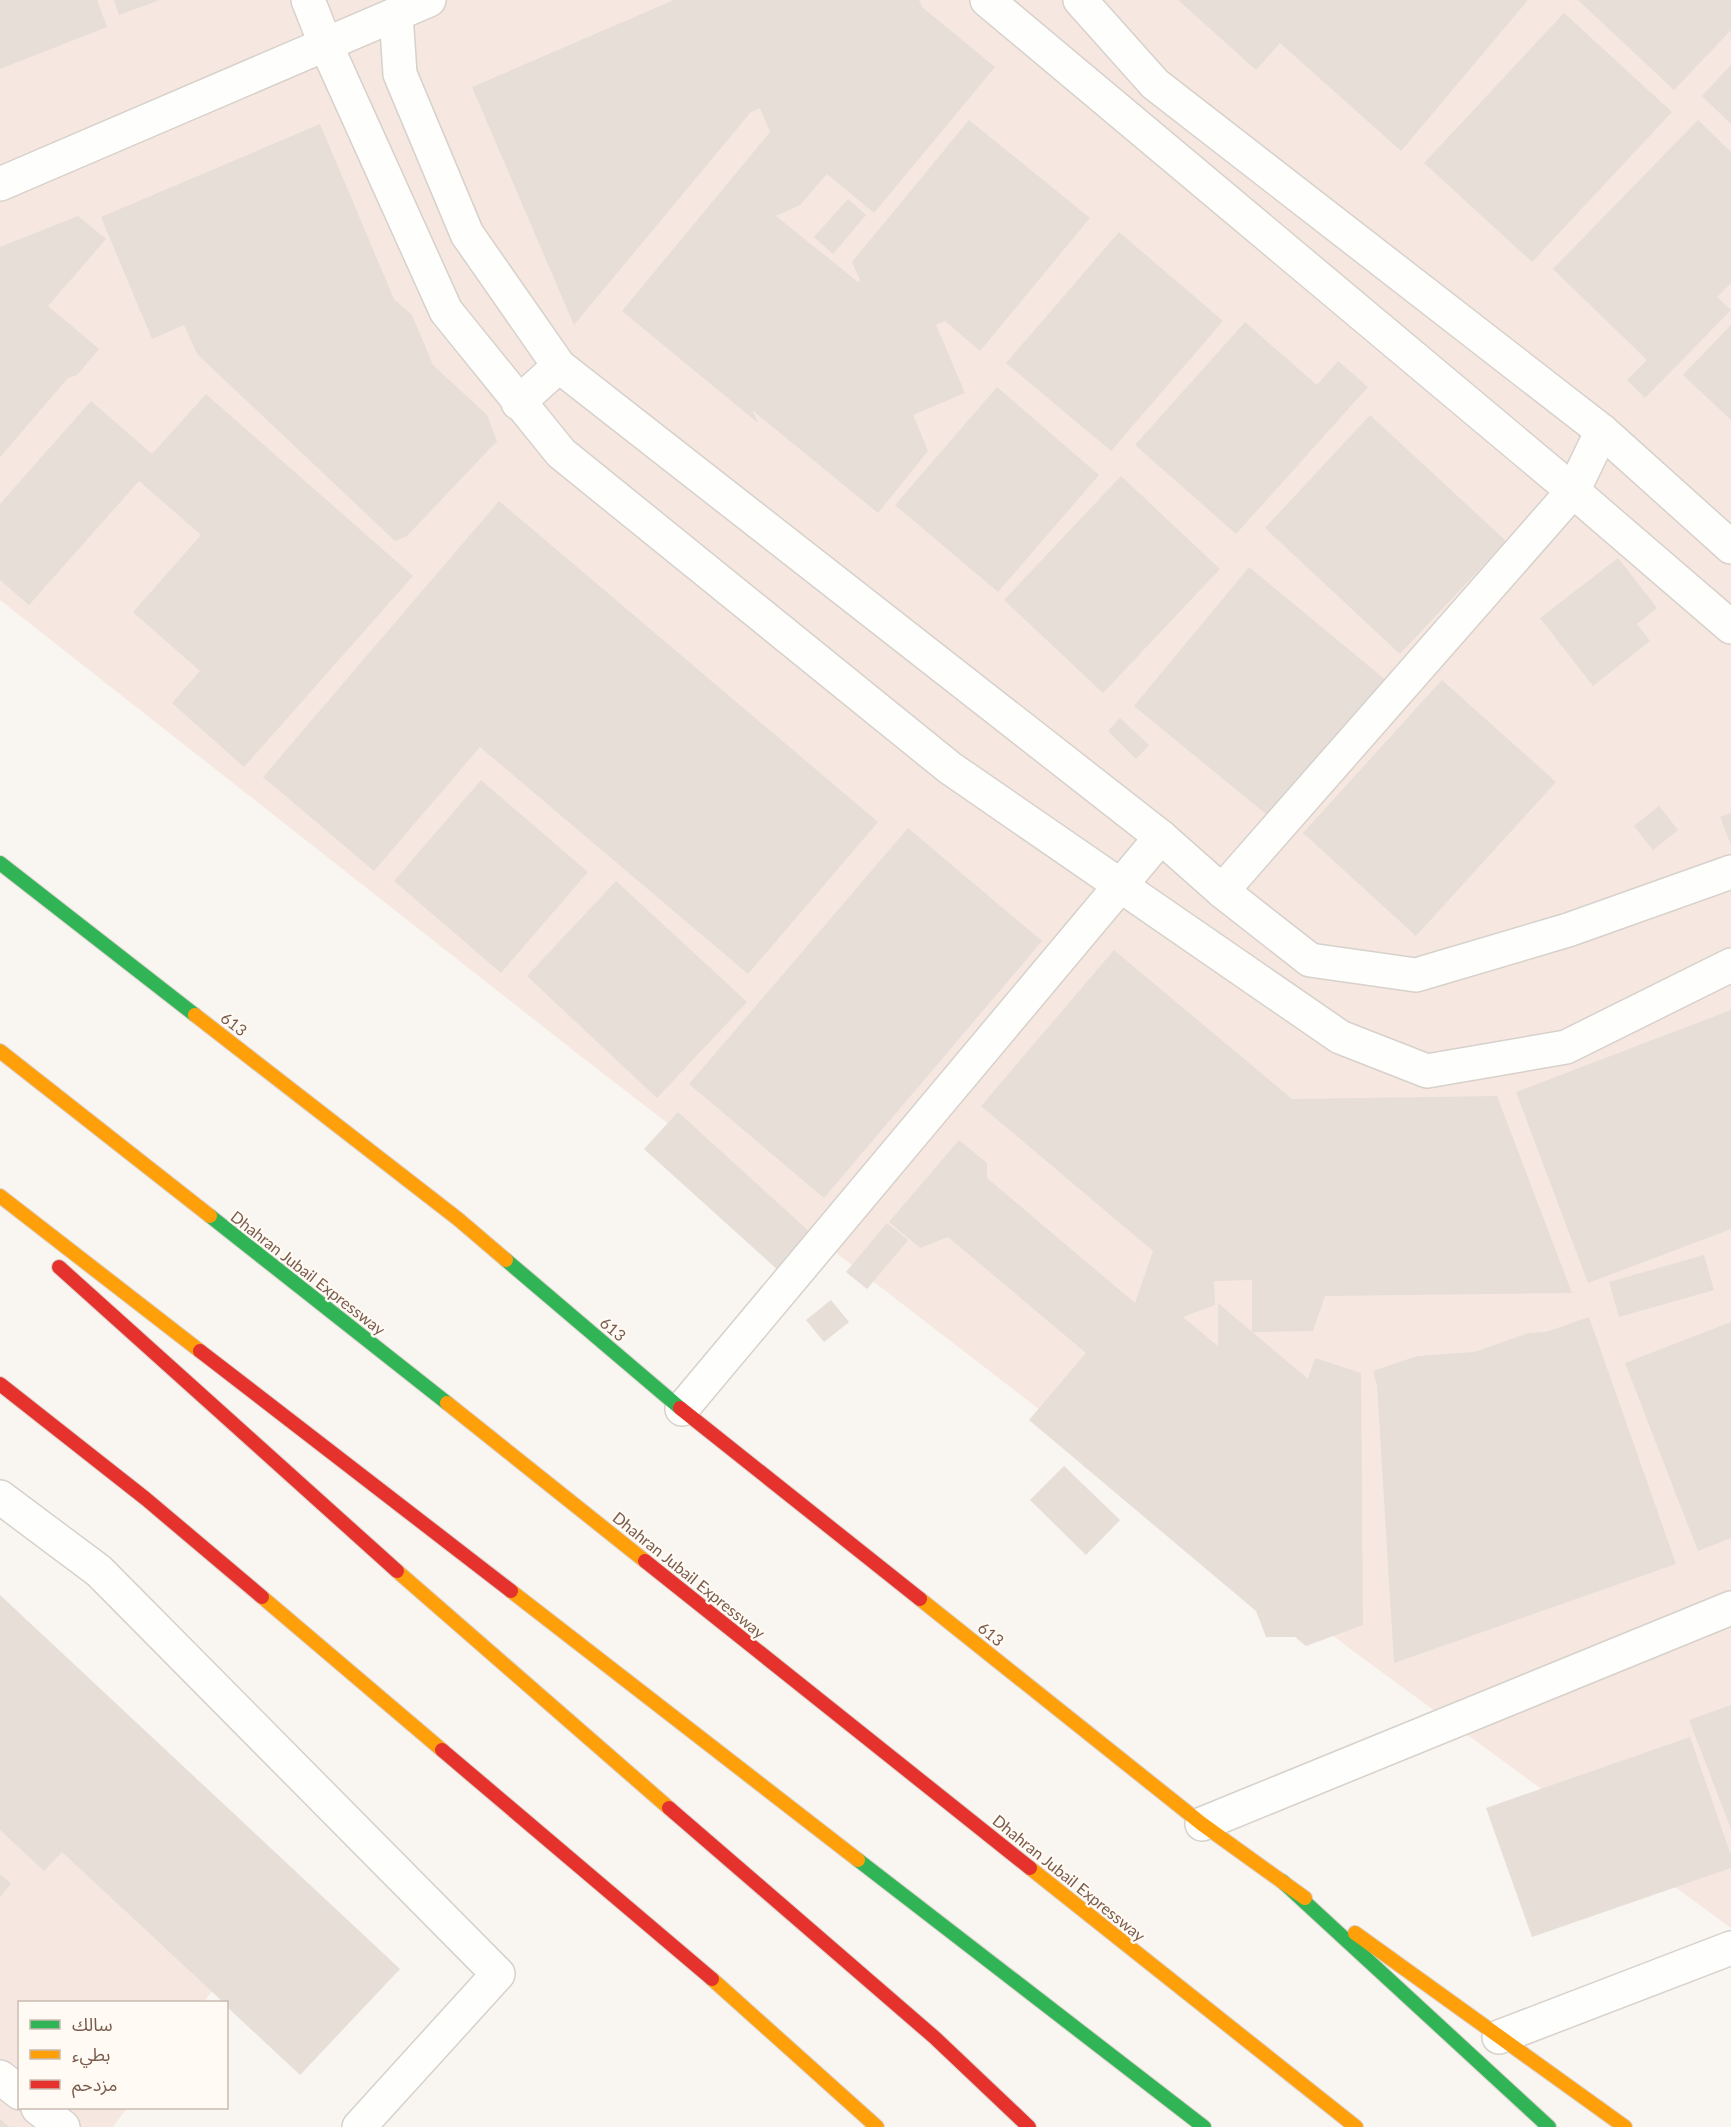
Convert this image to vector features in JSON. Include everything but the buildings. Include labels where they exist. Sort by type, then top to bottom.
[{"type":"main road","name":"613","points":[[0,863],[458,1219],[682,1409],[1202,1824],[1282,1881]]},
{"type":"main road","name":"Dhahran Jubail Expressway","points":[[0,1051],[485,1433],[1356,2127]]},
{"type":"main road","points":[[0,1196],[1204,2127]]},
{"type":"main road","points":[[53,1261],[458,1626],[934,2037],[1029,2127]]},
{"type":"main road","points":[[0,1384],[146,1499],[703,1971],[877,2127]]},
{"type":"main road","points":[[1282,1881],[1625,2127]]},
{"type":"main road","points":[[1282,1881],[1549,2127]]},
{"type":"street","points":[[308,0],[325,44],[446,311],[518,403],[561,453],[950,768],[1340,1037],[1427,1071],[1566,1047],[1731,965]]},
{"type":"street","points":[[0,184],[429,0]]},
{"type":"street","points":[[987,0],[1573,491],[1731,627]]},
{"type":"street","points":[[1080,0],[1155,84],[1602,430],[1731,547]]},
{"type":"street","points":[[396,14],[400,74],[467,234],[559,366],[1161,837],[1222,891],[1310,960],[1416,975],[1568,930],[1731,872]]},
{"type":"street","points":[[518,403],[559,366]]},
{"type":"street","points":[[1222,891],[1573,491],[1602,430]]},
{"type":"street","points":[[682,1409],[1161,837]]},
{"type":"street","points":[[0,1497],[99,1571],[498,1974],[359,2127]]},
{"type":"street","points":[[1202,1824],[1731,1608]]},
{"type":"street","points":[[1500,2037],[1731,1948]]},
{"type":"street","points":[[0,2077],[18,2091]]},
{"type":"street","points":[[39,2109],[63,2127]]},
{"type":"shaded area","points":[[0,0],[1731,0],[1731,1928],[1353,1651],[583,1058],[0,600]]},
{"type":"shaded area","points":[[0,1669],[269,1914],[205,2001],[18,2001],[18,2109],[126,2109],[113,2127],[0,2127]]},
{"type":"traffic: fast","points":[[0,863],[195,1015]]},
{"type":"traffic: fast","points":[[210,1216],[447,1403]]},
{"type":"traffic: fast","points":[[506,1260],[680,1408]]},
{"type":"traffic: fast","points":[[858,1860],[1204,2127]]},
{"type":"traffic: fast","points":[[1282,1881],[1549,2127]]},
{"type":"traffic: slow","points":[[195,1015],[458,1219],[506,1260]]},
{"type":"traffic: slow","points":[[0,1051],[210,1216]]},
{"type":"traffic: slow","points":[[0,1196],[200,1351]]},
{"type":"traffic: slow","points":[[447,1403],[645,1561]]},
{"type":"traffic: slow","points":[[397,1571],[669,1808]]},
{"type":"traffic: slow","points":[[511,1591],[858,1860]]},
{"type":"traffic: slow","points":[[262,1597],[442,1750]]},
{"type":"traffic: slow","points":[[920,1599],[1202,1824],[1305,1898]]},
{"type":"traffic: slow","points":[[1030,1868],[1356,2127]]},
{"type":"traffic: slow","points":[[1355,1933],[1625,2127]]},
{"type":"traffic: slow","points":[[712,1979],[877,2127]]},
{"type":"traffic: jam","points":[[59,1267],[397,1571]]},
{"type":"traffic: jam","points":[[200,1351],[511,1591]]},
{"type":"traffic: jam","points":[[0,1384],[146,1499],[262,1597]]},
{"type":"traffic: jam","points":[[680,1408],[920,1599]]},
{"type":"traffic: jam","points":[[645,1561],[1030,1868]]},
{"type":"traffic: jam","points":[[442,1750],[712,1979]]},
{"type":"traffic: jam","points":[[669,1808],[934,2037],[1029,2127]]}]
